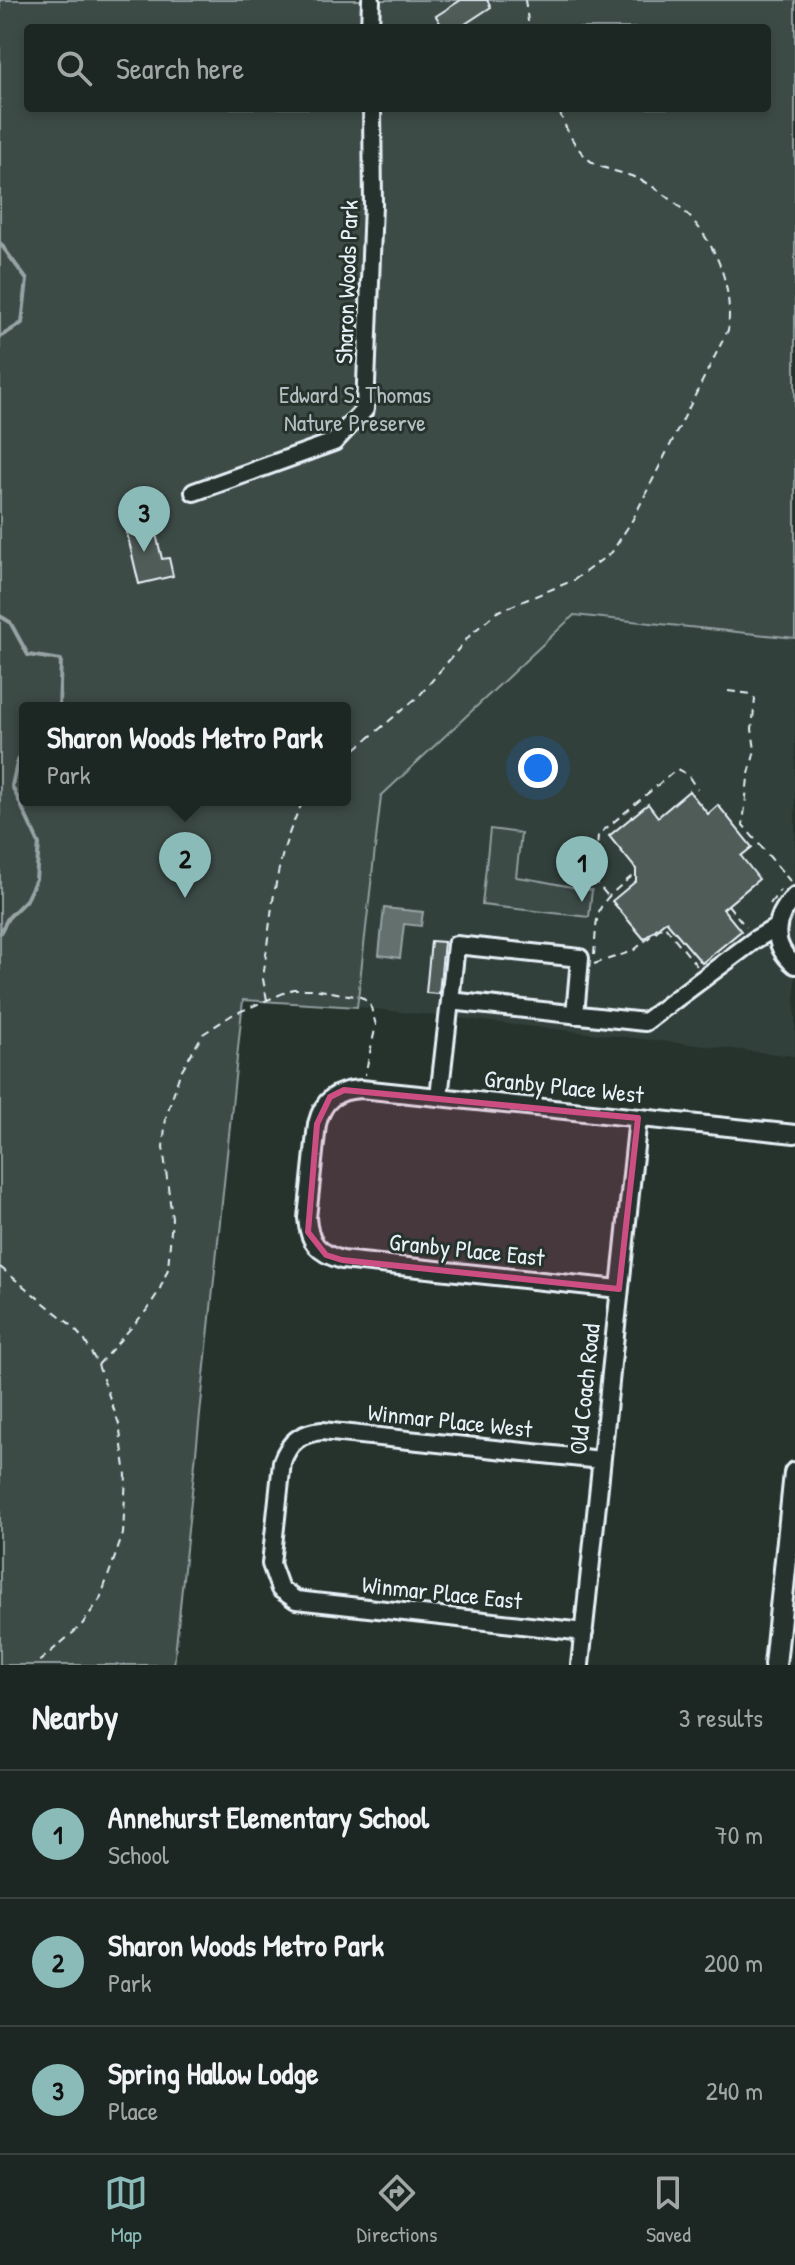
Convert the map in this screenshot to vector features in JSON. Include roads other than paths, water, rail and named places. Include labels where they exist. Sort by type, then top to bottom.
[{"type":"main road","points":[[775,1665],[795,1473]]},
{"type":"street","points":[[370,24],[371,0]]},
{"type":"street","name":"Sharon Woods Park","points":[[194,492],[334,442],[365,409],[373,205],[372,112]]},
{"type":"street","points":[[794,887],[782,908],[777,927],[779,946],[795,965]]},
{"type":"street","points":[[450,1001],[645,1022],[756,939],[777,927]]},
{"type":"street","points":[[439,1097],[456,945],[580,958],[575,1015]]},
{"type":"street","name":"Granby Place West","points":[[314,1245],[308,1232],[307,1218],[317,1124],[321,1109],[330,1097],[344,1090],[361,1089],[795,1134]]},
{"type":"street","name":"Old Coach Road","points":[[580,1665],[638,1118]]},
{"type":"street","name":"Granby Place East","points":[[314,1245],[326,1255],[342,1260],[619,1289]]},
{"type":"street","name":"Winmar Place West","points":[[296,1600],[280,1589],[271,1564],[282,1462],[286,1449],[296,1438],[308,1432],[601,1460]]},
{"type":"street","name":"Winmar Place East","points":[[296,1600],[584,1632]]},
{"type":"waterway","points":[[0,243],[27,280],[22,323],[0,337]]},
{"type":"waterway","points":[[0,616],[10,622],[28,655],[61,660],[59,702]]},
{"type":"waterway","points":[[19,759],[12,786],[19,801]]},
{"type":"waterway","points":[[0,933],[8,918],[26,900],[36,879],[39,844],[21,806]]},
{"type":"place","name":"Spring Hallow Lodge","points":[[144,552]]},
{"type":"place","name":"Sharon Woods Metro Park","points":[[185,898]]},
{"type":"place","name":"Annehurst Elementary School","points":[[582,902]]},
{"type":"park label","name":"Edward S. Thomas Nature Preserve","points":[[355,408]]}]
